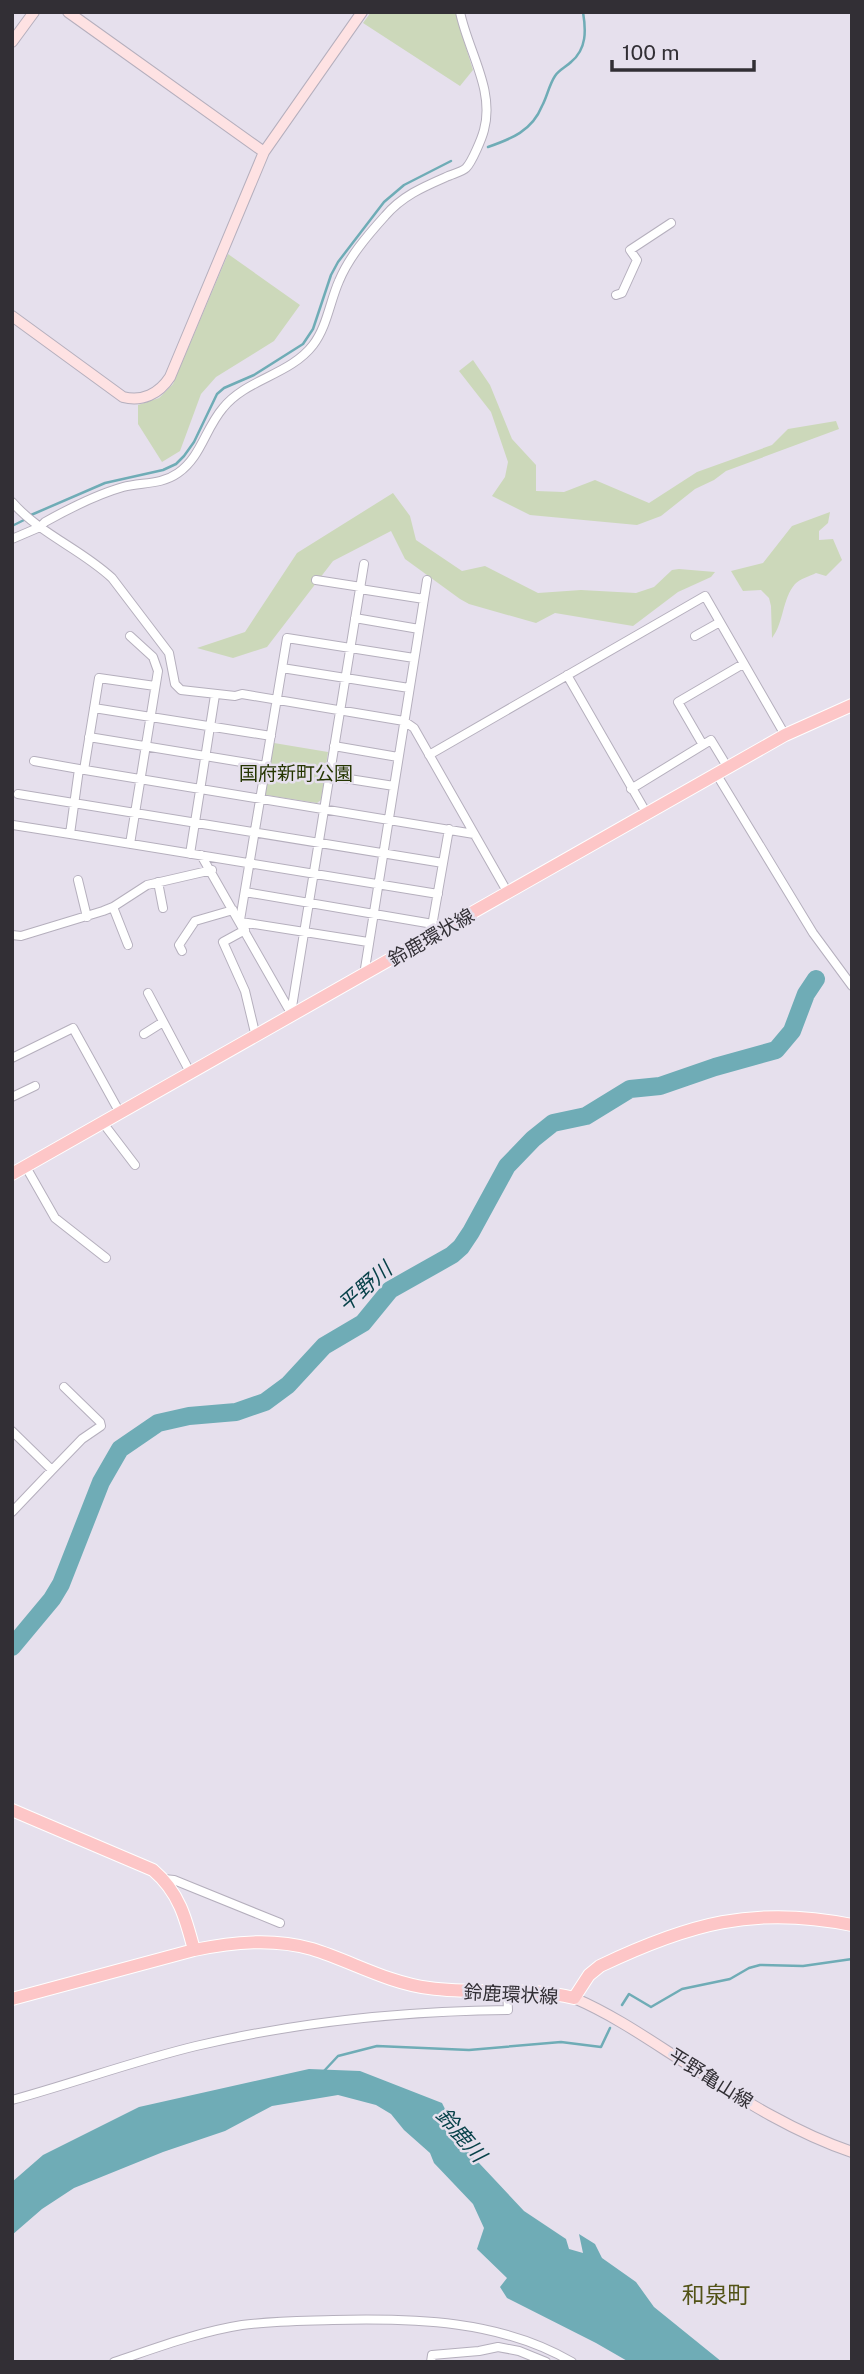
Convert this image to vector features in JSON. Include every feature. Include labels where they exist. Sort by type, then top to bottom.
[{"type":"main road","name":"鈴鹿環状線","points":[[12,1174],[364,975],[433,930],[508,893],[785,735],[852,705]]},
{"type":"main road","points":[[12,1810],[153,1870],[164,1879],[180,1901],[194,1950]]},
{"type":"main road","name":"鈴鹿環状線","points":[[12,1999],[194,1950],[242,1942],[282,1942],[313,1950],[412,1985],[443,1990],[546,1993],[574,1998],[600,1966],[652,1941],[682,1931],[737,1918],[772,1916],[806,1917],[852,1924]]},
{"type":"street","points":[[12,42],[34,12]]},
{"type":"street","points":[[68,12],[264,152]]},
{"type":"street","points":[[12,316],[123,397],[140,398],[156,393],[170,377],[264,152],[362,12]]},
{"type":"street","points":[[12,539],[87,500],[125,487],[166,480],[188,465],[195,458],[206,433],[231,399],[298,360],[314,343],[346,267],[386,215],[410,193],[466,168],[484,133],[488,114],[486,89],[471,53],[460,12]]},
{"type":"street","points":[[616,295],[622,293],[637,260],[630,250],[671,223]]},
{"type":"street","points":[[12,502],[38,525],[112,578],[169,653],[175,684],[187,692],[235,696],[242,694],[404,721],[414,728],[508,893]]},
{"type":"street","points":[[291,1014],[364,564]]},
{"type":"street","points":[[316,580],[424,599]]},
{"type":"street","points":[[364,975],[427,580]]},
{"type":"street","points":[[429,755],[705,596],[785,735]]},
{"type":"street","points":[[355,618],[419,629]]},
{"type":"street","points":[[695,636],[720,622]]},
{"type":"street","points":[[130,636],[145,648],[156,663],[158,671],[130,844]]},
{"type":"street","points":[[256,1037],[245,991],[223,942],[242,924],[245,892],[288,638],[414,658]]},
{"type":"street","points":[[703,745],[678,702],[743,664]]},
{"type":"street","points":[[282,668],[409,688]]},
{"type":"street","points":[[567,674],[647,814]]},
{"type":"street","points":[[70,834],[99,678],[155,686]]},
{"type":"street","points":[[190,854],[215,695]]},
{"type":"street","points":[[94,708],[271,736]]},
{"type":"street","points":[[89,737],[266,766]]},
{"type":"street","points":[[631,789],[711,740],[722,772],[813,933],[852,986]]},
{"type":"street","points":[[334,746],[398,757]]},
{"type":"street","points":[[34,761],[474,834]]},
{"type":"street","points":[[330,776],[394,786]]},
{"type":"street","points":[[18,794],[443,863]]},
{"type":"street","points":[[13,825],[438,894]]},
{"type":"street","points":[[245,892],[373,913],[433,930],[449,829]]},
{"type":"street","points":[[201,855],[212,870],[291,1014]]},
{"type":"street","points":[[12,935],[21,936],[87,917],[113,907],[138,889],[212,870]]},
{"type":"street","points":[[78,880],[87,917]]},
{"type":"street","points":[[158,882],[163,908]]},
{"type":"street","points":[[113,907],[128,945]]},
{"type":"street","points":[[182,951],[179,945],[195,922],[233,910]]},
{"type":"street","points":[[242,924],[368,942]]},
{"type":"street","points":[[148,993],[191,1074]]},
{"type":"street","points":[[144,1034],[163,1022]]},
{"type":"street","points":[[12,1058],[73,1028],[120,1113]]},
{"type":"street","points":[[12,1097],[35,1086]]},
{"type":"street","points":[[103,1123],[135,1164]]},
{"type":"street","points":[[26,1167],[55,1218],[106,1258]]},
{"type":"street","points":[[12,1512],[82,1439],[101,1426],[64,1387]]},
{"type":"street","points":[[12,1431],[52,1470]]},
{"type":"street","points":[[164,1879],[174,1880],[279,1923]]},
{"type":"street","points":[[12,2100],[195,2046],[279,2029],[409,2012],[508,2010],[507,1991]]},
{"type":"street","name":"平野亀山線","points":[[574,1998],[613,2016],[774,2117],[814,2138],[852,2152]]},
{"type":"street","points":[[114,2362],[200,2334],[242,2325],[371,2319],[438,2322],[493,2330],[547,2347],[572,2362]]},
{"type":"street","points":[[431,2362],[432,2355],[498,2347],[519,2351],[546,2362]]},
{"type":"green space","points":[[371,12],[455,12],[473,70],[460,86],[363,23]]},
{"type":"green space","points":[[228,254],[300,305],[274,341],[216,377],[201,394],[180,451],[162,462],[138,424],[138,405],[159,398],[173,384]]},
{"type":"green space","points":[[473,360],[490,385],[512,439],[536,465],[536,491],[564,492],[595,480],[649,503],[697,472],[772,445],[788,429],[836,421],[839,429],[726,471],[695,489],[661,516],[637,525],[530,515],[492,496],[505,477],[508,462],[491,412],[459,371]]},
{"type":"green space","points":[[393,493],[410,516],[416,540],[462,571],[485,566],[538,593],[581,590],[636,593],[654,587],[672,570],[715,572],[711,577],[678,592],[633,626],[555,613],[536,623],[460,599],[405,559],[391,531],[333,561],[267,647],[233,658],[197,648],[245,632],[297,553]]},
{"type":"green space","points":[[830,512],[828,523],[819,531],[819,540],[833,539],[842,560],[826,576],[816,573],[795,584],[772,638],[769,598],[761,590],[743,591],[731,571],[763,563],[792,526]]},
{"type":"green space","name":"国府新町公園","points":[[274,743],[328,752],[321,800],[317,803],[266,795],[264,791]]},
{"type":"water","points":[[309,2069],[360,2071],[442,2103],[464,2147],[524,2211],[566,2239],[569,2249],[583,2253],[579,2234],[595,2244],[602,2258],[636,2282],[654,2307],[722,2362],[629,2362],[507,2298],[500,2287],[507,2278],[477,2249],[484,2228],[473,2204],[434,2163],[430,2153],[404,2130],[391,2114],[376,2105],[338,2095],[272,2106],[225,2131],[163,2152],[74,2188],[42,2209],[12,2235],[12,2182],[43,2155],[139,2107]]},
{"type":"waterway","points":[[488,147],[520,133],[538,115],[555,76],[576,57],[583,45],[583,12]]},
{"type":"waterway","points":[[31,515],[105,483],[163,470],[176,464],[194,442],[217,394],[224,388],[254,375],[303,344],[313,329],[338,262],[384,202],[404,185],[451,161]]},
{"type":"waterway","points":[[12,526],[26,519]]},
{"type":"waterway","name":"平野川","points":[[12,1647],[52,1599],[61,1584],[101,1482],[120,1449],[158,1423],[189,1416],[236,1412],[265,1402],[288,1385],[324,1346],[363,1323],[390,1290],[452,1255],[461,1247],[507,1166],[553,1123],[586,1116],[630,1089],[660,1086],[776,1050],[792,1031],[806,994],[816,979]]},
{"type":"waterway","points":[[622,2005],[629,1994],[651,2007],[682,1989],[730,1979],[760,1965],[803,1966],[852,1959]]},
{"type":"waterway","points":[[324,2071],[338,2056],[377,2046],[469,2050],[561,2042],[601,2047],[610,2028]]},
{"type":"district","name":"和泉町","points":[[716,2295]]},
{"type":"water label","name":"鈴鹿川","points":[[461,2135]]}]
